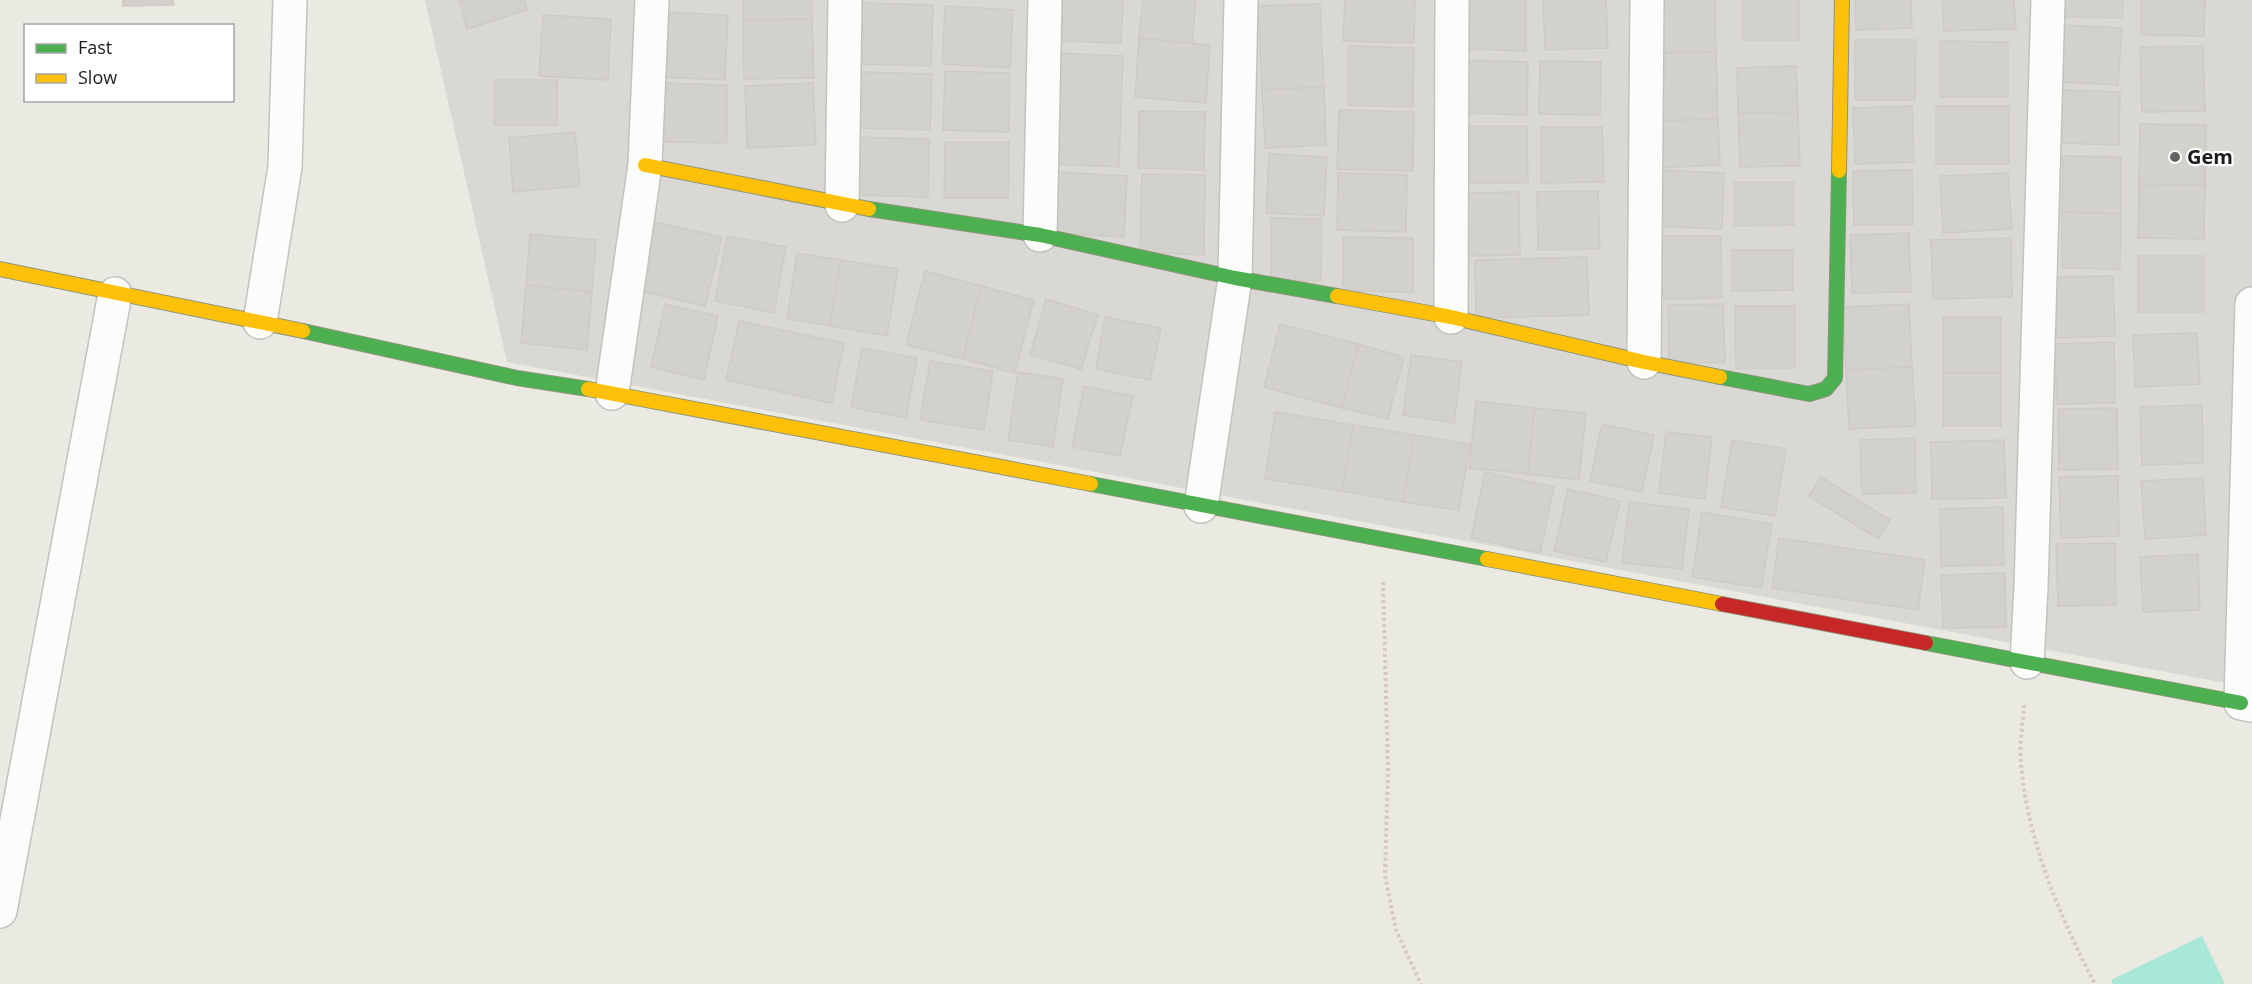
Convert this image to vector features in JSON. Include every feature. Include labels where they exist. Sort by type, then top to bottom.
[{"type":"street","points":[[260,322],[285,167],[290,0]]},
{"type":"street","points":[[612,393],[645,165],[652,0]]},
{"type":"street","points":[[842,205],[845,0]]},
{"type":"street","points":[[1040,235],[1045,0]]},
{"type":"street","points":[[1201,506],[1235,278],[1241,0]]},
{"type":"street","points":[[1451,317],[1452,0]]},
{"type":"street","points":[[1644,362],[1647,0]]},
{"type":"street","points":[[645,165],[842,205],[1040,235],[1235,278],[1451,317],[1644,362],[1809,394],[1826,388],[1835,378],[1842,0]]},
{"type":"street","points":[[2027,662],[2048,0]]},
{"type":"street","points":[[0,269],[517,378],[612,393],[2246,704],[2252,304]]},
{"type":"street","points":[[0,911],[115,294]]},
{"type":"path","points":[[1382,539],[1388,771],[1385,876],[1396,930],[1421,984]]},
{"type":"path","points":[[2027,662],[2020,762],[2034,842],[2074,944],[2095,984]]},
{"type":"shaded area","points":[[425,0],[2252,0],[2252,688],[507,362]]},
{"type":"green space","points":[[2202,936],[2225,984],[2113,984],[2111,980]]},
{"type":"building","points":[[123,0],[173,0],[174,5],[123,6]]},
{"type":"building","points":[[459,0],[524,0],[527,10],[467,29]]},
{"type":"building","points":[[743,0],[812,0],[812,19],[743,20]]},
{"type":"building","points":[[1058,0],[1123,0],[1121,43],[1057,41]]},
{"type":"building","points":[[1143,0],[1196,0],[1192,44],[1139,38]]},
{"type":"building","points":[[1345,0],[1415,0],[1414,43],[1343,41]]},
{"type":"building","points":[[1470,0],[1526,0],[1526,51],[1470,49]]},
{"type":"building","points":[[1543,0],[1606,0],[1608,48],[1545,50]]},
{"type":"building","points":[[1653,0],[1715,0],[1716,52],[1654,53]]},
{"type":"building","points":[[1742,0],[1799,0],[1799,40],[1742,40]]},
{"type":"building","points":[[1855,0],[1911,0],[1912,28],[1856,30]]},
{"type":"building","points":[[1942,0],[2014,0],[2016,29],[1944,31]]},
{"type":"building","points":[[2064,0],[2123,0],[2122,18],[2064,17]]},
{"type":"building","points":[[2141,0],[2205,0],[2204,36],[2141,35]]},
{"type":"building","points":[[862,3],[933,5],[931,66],[860,64]]},
{"type":"building","points":[[1320,4],[1324,87],[1262,90],[1258,6]]},
{"type":"building","points":[[945,6],[1013,10],[1010,68],[942,64]]},
{"type":"building","points":[[662,12],[728,15],[725,80],[659,77]]},
{"type":"building","points":[[543,15],[611,19],[608,80],[539,76]]},
{"type":"building","points":[[812,19],[814,78],[744,79],[743,20]]},
{"type":"building","points":[[2063,25],[2122,28],[2118,85],[2060,82]]},
{"type":"building","points":[[1139,38],[1210,45],[1206,103],[1135,97]]},
{"type":"building","points":[[1855,40],[1916,40],[1915,100],[1855,100]]},
{"type":"building","points":[[1940,41],[2008,42],[2008,97],[1940,97]]},
{"type":"building","points":[[1348,46],[1414,48],[1413,107],[1348,105]]},
{"type":"building","points":[[2203,46],[2205,111],[2142,112],[2140,47]]},
{"type":"building","points":[[1716,52],[1718,119],[1656,121],[1654,53]]},
{"type":"building","points":[[1057,53],[1123,56],[1119,167],[1054,164]]},
{"type":"building","points":[[1465,60],[1528,62],[1527,115],[1464,113]]},
{"type":"building","points":[[1540,61],[1601,62],[1600,115],[1539,114]]},
{"type":"building","points":[[1796,66],[1798,112],[1738,113],[1737,68]]},
{"type":"building","points":[[945,71],[1010,73],[1009,132],[943,130]]},
{"type":"building","points":[[860,72],[932,74],[930,130],[859,128]]},
{"type":"building","points":[[494,80],[557,80],[557,125],[494,125]]},
{"type":"building","points":[[663,83],[727,85],[727,143],[662,142]]},
{"type":"building","points":[[813,83],[816,145],[747,148],[745,86]]},
{"type":"building","points":[[1324,87],[1326,145],[1265,148],[1262,90]]},
{"type":"building","points":[[2061,90],[2120,92],[2119,145],[2061,143]]},
{"type":"building","points":[[1912,106],[1914,162],[1855,164],[1853,108]]},
{"type":"building","points":[[1936,106],[2009,106],[2009,164],[1936,164]]},
{"type":"building","points":[[1339,110],[1414,112],[1413,171],[1337,169]]},
{"type":"building","points":[[1139,111],[1205,112],[1204,170],[1138,168]]},
{"type":"building","points":[[1798,112],[1800,166],[1740,167],[1738,113]]},
{"type":"building","points":[[1718,119],[1720,165],[1658,168],[1656,121]]},
{"type":"building","points":[[2140,124],[2206,125],[2205,185],[2139,184]]},
{"type":"building","points":[[1468,126],[1527,126],[1528,183],[1468,183]]},
{"type":"building","points":[[1541,127],[1602,127],[1604,182],[1541,183]]},
{"type":"building","points":[[575,132],[580,186],[513,192],[509,138]]},
{"type":"building","points":[[857,137],[929,139],[928,197],[856,195]]},
{"type":"building","points":[[945,142],[1009,142],[1008,198],[944,198]]},
{"type":"building","points":[[1269,154],[1327,157],[1324,216],[1266,213]]},
{"type":"building","points":[[2063,156],[2121,157],[2121,214],[2062,212]]},
{"type":"building","points":[[1654,170],[1724,173],[1722,229],[1652,226]]},
{"type":"building","points":[[1912,170],[1913,225],[1854,225],[1853,171]]},
{"type":"building","points":[[1056,172],[1127,176],[1124,237],[1052,233]]},
{"type":"building","points":[[1338,173],[1407,175],[1406,232],[1337,230]]},
{"type":"building","points":[[2008,173],[2012,229],[1943,233],[1940,176]]},
{"type":"building","points":[[1142,174],[1205,175],[1204,255],[1140,252]]},
{"type":"building","points":[[1734,182],[1794,182],[1794,225],[1734,226]]},
{"type":"building","points":[[2139,184],[2205,185],[2204,239],[2138,238]]},
{"type":"building","points":[[1598,191],[1600,249],[1538,250],[1537,192]]},
{"type":"building","points":[[1519,192],[1520,255],[1468,256],[1466,193]]},
{"type":"building","points":[[2062,212],[2121,214],[2120,269],[2062,268]]},
{"type":"building","points":[[1271,218],[1322,219],[1321,281],[1271,281]]},
{"type":"building","points":[[651,221],[722,237],[705,306],[636,290]]},
{"type":"building","points":[[1909,233],[1911,292],[1852,293],[1850,235]]},
{"type":"building","points":[[530,234],[596,240],[592,292],[526,285]]},
{"type":"building","points":[[727,236],[786,247],[774,313],[715,301]]},
{"type":"building","points":[[1658,236],[1721,236],[1722,298],[1659,299]]},
{"type":"building","points":[[1343,237],[1413,238],[1413,292],[1343,291]]},
{"type":"building","points":[[2011,238],[2012,297],[1933,299],[1931,240]]},
{"type":"building","points":[[1732,250],[1793,250],[1793,290],[1732,291]]},
{"type":"building","points":[[797,253],[841,260],[830,326],[787,319]]},
{"type":"building","points":[[2138,256],[2204,256],[2204,312],[2138,312]]},
{"type":"building","points":[[1587,257],[1589,315],[1476,318],[1475,260]]},
{"type":"building","points":[[841,260],[898,269],[887,336],[830,326]]},
{"type":"building","points":[[925,271],[981,286],[963,359],[906,345]]},
{"type":"building","points":[[2113,276],[2115,336],[2056,338],[2055,277]]},
{"type":"building","points":[[526,285],[592,292],[587,350],[521,343]]},
{"type":"building","points":[[981,286],[1034,300],[1015,373],[963,359]]},
{"type":"building","points":[[1046,299],[1098,315],[1081,369],[1030,355]]},
{"type":"building","points":[[665,304],[718,316],[704,380],[651,367]]},
{"type":"building","points":[[1723,304],[1725,362],[1669,364],[1668,305]]},
{"type":"building","points":[[1909,304],[1912,367],[1846,370],[1843,307]]},
{"type":"building","points":[[1735,306],[1795,306],[1795,368],[1736,368]]},
{"type":"building","points":[[1105,317],[1161,328],[1150,380],[1096,369]]},
{"type":"building","points":[[1943,317],[2001,317],[2001,373],[1943,373]]},
{"type":"building","points":[[739,321],[844,343],[832,403],[726,380]]},
{"type":"building","points":[[1280,324],[1358,344],[1342,408],[1264,387]]},
{"type":"building","points":[[2197,333],[2200,384],[2135,387],[2133,335]]},
{"type":"building","points":[[2114,342],[2115,403],[2057,404],[2055,344]]},
{"type":"building","points":[[1358,344],[1404,357],[1388,419],[1342,408]]},
{"type":"building","points":[[862,348],[917,358],[906,418],[851,407]]},
{"type":"building","points":[[1411,355],[1462,362],[1454,423],[1403,415]]},
{"type":"building","points":[[930,361],[993,371],[984,430],[920,420]]},
{"type":"building","points":[[1912,367],[1916,426],[1849,429],[1846,370]]},
{"type":"building","points":[[1018,372],[1063,379],[1053,447],[1008,440]]},
{"type":"building","points":[[1943,373],[2001,373],[2001,426],[1943,426]]},
{"type":"building","points":[[1084,386],[1133,396],[1120,456],[1072,447]]},
{"type":"building","points":[[1476,401],[1534,408],[1528,474],[1469,468]]},
{"type":"building","points":[[2202,405],[2203,463],[2142,465],[2140,407]]},
{"type":"building","points":[[1534,408],[1586,413],[1579,480],[1528,474]]},
{"type":"building","points":[[2117,408],[2118,469],[2059,470],[2058,409]]},
{"type":"building","points":[[1275,412],[1353,425],[1342,491],[1265,479]]},
{"type":"building","points":[[1602,424],[1654,435],[1642,492],[1590,481]]},
{"type":"building","points":[[1353,425],[1414,435],[1403,502],[1342,491]]},
{"type":"building","points":[[1666,432],[1712,437],[1705,499],[1659,493]]},
{"type":"building","points":[[1414,435],[1470,444],[1459,510],[1403,502]]},
{"type":"building","points":[[1915,438],[1916,493],[1862,494],[1860,440]]},
{"type":"building","points":[[1732,440],[1786,449],[1775,516],[1721,507]]},
{"type":"building","points":[[2004,440],[2006,498],[1932,499],[1931,442]]},
{"type":"building","points":[[1485,472],[1554,487],[1540,553],[1471,538]]},
{"type":"building","points":[[2118,476],[2119,536],[2061,538],[2059,477]]},
{"type":"building","points":[[1821,477],[1890,520],[1878,539],[1809,496]]},
{"type":"building","points":[[2203,478],[2206,535],[2145,539],[2141,481]]},
{"type":"building","points":[[1568,489],[1620,501],[1606,562],[1554,551]]},
{"type":"building","points":[[1629,502],[1689,509],[1682,569],[1622,563]]},
{"type":"building","points":[[2003,507],[2004,565],[1941,566],[1940,509]]},
{"type":"building","points":[[1702,512],[1772,524],[1761,588],[1692,577]]},
{"type":"building","points":[[1779,538],[1925,560],[1918,610],[1772,588]]},
{"type":"building","points":[[2115,543],[2116,605],[2058,606],[2056,544]]},
{"type":"building","points":[[2198,554],[2200,610],[2143,612],[2140,557]]},
{"type":"building","points":[[2005,573],[2006,627],[1943,628],[1941,575]]},
{"type":"traffic: fast","points":[[1720,377],[1809,394],[1826,389],[1835,378],[1839,171]]},
{"type":"traffic: fast","points":[[869,209],[1040,235],[1235,278],[1337,296]]},
{"type":"traffic: fast","points":[[303,331],[517,378],[588,389]]},
{"type":"traffic: fast","points":[[1091,484],[1487,559]]},
{"type":"traffic: fast","points":[[1926,643],[2241,703]]},
{"type":"traffic: slow","points":[[1839,171],[1842,0]]},
{"type":"traffic: slow","points":[[645,165],[869,209]]},
{"type":"traffic: slow","points":[[0,269],[303,331]]},
{"type":"traffic: slow","points":[[1337,296],[1451,317],[1644,362],[1720,377]]},
{"type":"traffic: slow","points":[[588,389],[1091,484]]},
{"type":"traffic: slow","points":[[1487,559],[1722,604]]},
{"type":"traffic: jam","points":[[1722,604],[1926,643]]},
{"type":"place","name":"Gem","points":[[2175,157]]}]
